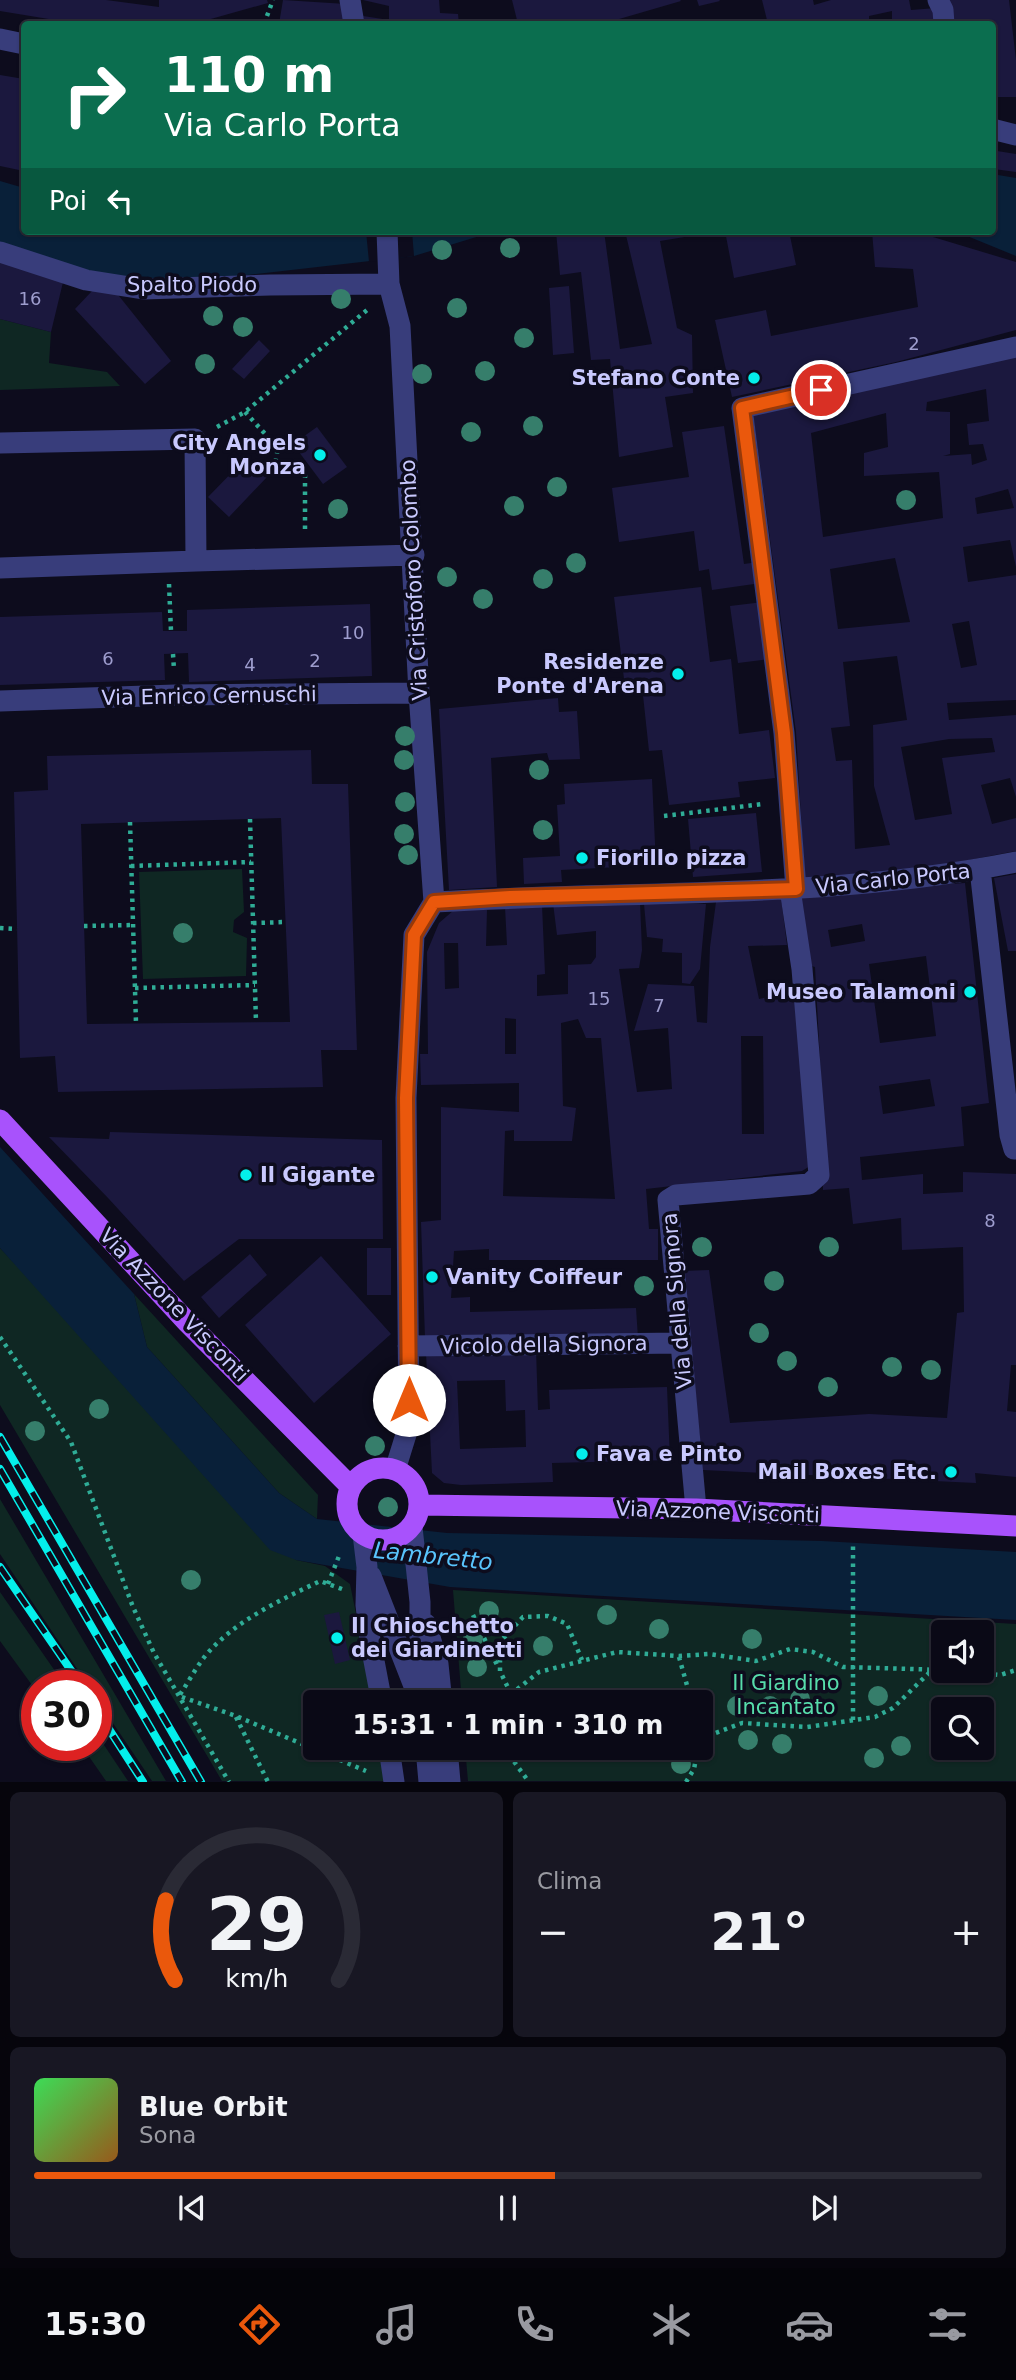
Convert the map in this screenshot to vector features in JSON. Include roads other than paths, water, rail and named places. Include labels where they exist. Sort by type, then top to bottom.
[{"type":"main road","name":"Via Azzone Visconti","points":[[0,1120],[349,1494],[352,1522],[363,1534]]},
{"type":"main road","points":[[349,1494],[361,1475],[377,1468],[395,1469],[410,1478],[418,1493],[420,1505],[412,1527],[398,1537],[382,1541],[363,1534]]},
{"type":"main road","name":"Via Azzone Visconti","points":[[420,1505],[696,1509],[1016,1525]]},
{"type":"street","points":[[350,0],[354,21]]},
{"type":"street","points":[[938,0],[943,10],[944,21]]},
{"type":"street","points":[[0,39],[21,43]]},
{"type":"street","points":[[996,130],[1016,135]]},
{"type":"street","name":"Via Cristoforo Colombo","points":[[387,235],[389,284],[400,326],[414,555],[419,693],[434,902]]},
{"type":"street","name":"Spalto Piodo","points":[[0,252],[86,280],[143,289],[389,284]]},
{"type":"street","points":[[793,889],[784,733],[742,408],[1016,347]]},
{"type":"street","points":[[0,443],[195,439],[196,561]]},
{"type":"street","points":[[0,568],[414,555]]},
{"type":"street","name":"Via Enrico Cernuschi","points":[[0,701],[175,695],[419,693]]},
{"type":"street","name":"Via Carlo Porta","points":[[434,902],[510,897],[793,889],[892,881],[1016,862]]},
{"type":"street","points":[[980,869],[1010,1135],[1015,1149]]},
{"type":"street","name":"Via della Signora","points":[[696,1509],[668,1200],[676,1195],[809,1184],[819,1175],[793,889]]},
{"type":"street","points":[[395,1469],[409,1425],[406,1098],[414,935],[434,902]]},
{"type":"street","name":"Vicolo della Signora","points":[[408,1346],[680,1343]]},
{"type":"street","points":[[412,1527],[420,1602],[419,1690]]},
{"type":"street","points":[[363,1534],[367,1567],[366,1605],[380,1690]]},
{"type":"street","points":[[367,1567],[415,1690]]},
{"type":"street","points":[[420,1602],[438,1664],[441,1690]]},
{"type":"street","points":[[391,1760],[394,1782]]},
{"type":"street","points":[[427,1760],[429,1782]]},
{"type":"street","points":[[448,1760],[450,1782]]},
{"type":"water","points":[[996,175],[1016,178],[1016,256],[965,235],[996,235]]},
{"type":"water","points":[[0,181],[21,187],[21,235],[483,235],[414,256],[230,277],[155,279],[98,276],[0,248]]},
{"type":"water","name":"Lambretto","points":[[0,1147],[134,1294],[147,1347],[279,1493],[317,1519],[447,1533],[822,1541],[1016,1552],[1016,1620],[450,1587],[296,1560],[270,1550],[0,1248]]},
{"type":"railway","points":[[0,1437],[201,1782]]},
{"type":"railway","points":[[0,1469],[182,1782]]},
{"type":"railway","points":[[0,1567],[71,1670]]},
{"type":"railway","points":[[112,1734],[143,1782]]},
{"type":"place","name":"Stefano Conte","points":[[754,378]]},
{"type":"place","name":"City Angels Monza","points":[[320,455]]},
{"type":"place","name":"Residenze Ponte d'Arena","points":[[678,674]]},
{"type":"place","name":"Fiorillo pizza","points":[[582,858]]},
{"type":"place","name":"Museo Talamoni","points":[[970,992]]},
{"type":"place","name":"Il Gigante","points":[[246,1175]]},
{"type":"place","name":"Vanity Coiffeur","points":[[432,1277]]},
{"type":"place","name":"Fava e Pinto","points":[[582,1454]]},
{"type":"place","name":"Mail Boxes Etc.","points":[[951,1472]]},
{"type":"place","name":"Il Chioschetto dei Giardinetti","points":[[337,1638]]},
{"type":"park label","name":"Il Giardino Incantato","points":[[786,1695]]}]
